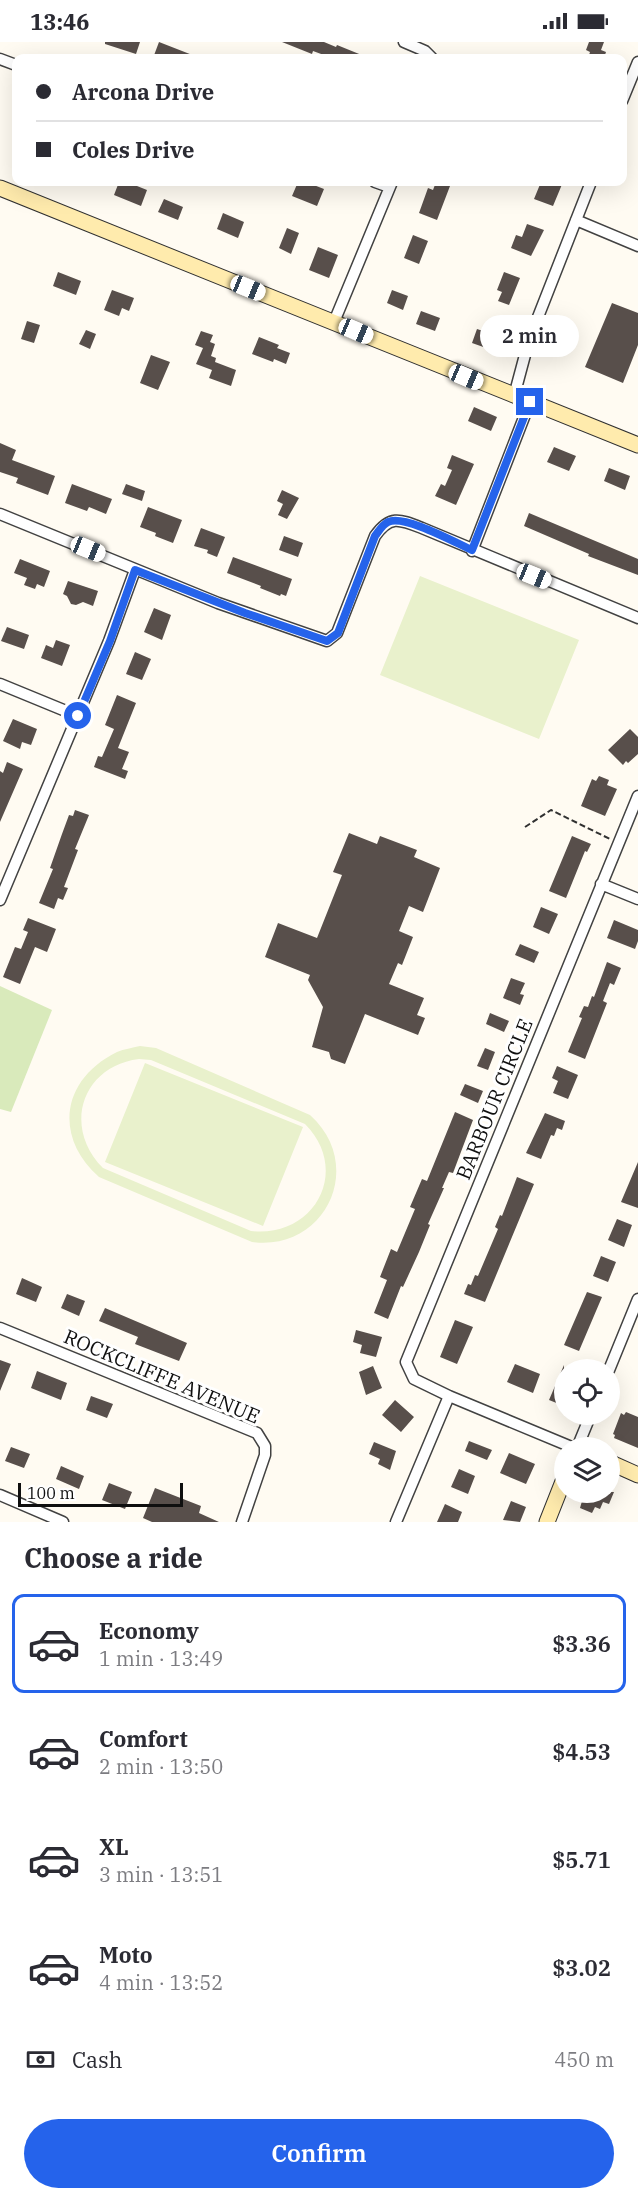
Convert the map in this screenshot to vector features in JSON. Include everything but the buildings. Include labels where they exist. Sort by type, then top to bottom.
[{"type":"main road","points":[[0,188],[638,445]]},
{"type":"main road","points":[[620,1467],[638,1475]]},
{"type":"main road","points":[[547,1522],[555,1503]]},
{"type":"street","points":[[404,42],[428,54]]},
{"type":"street","points":[[627,89],[638,62]]},
{"type":"street","points":[[334,322],[389,186]]},
{"type":"street","points":[[514,396],[529,340],[589,186]]},
{"type":"street","points":[[576,220],[638,246]]},
{"type":"street","points":[[472,550],[530,402]]},
{"type":"street","points":[[0,514],[236,610],[327,641],[338,633],[375,536],[389,521],[408,522],[638,618]]},
{"type":"street","points":[[0,900],[110,641],[135,570]]},
{"type":"street","points":[[0,684],[78,716]]},
{"type":"street","name":"BARBOUR CIRCLE","points":[[554,1439],[414,1379],[406,1362],[638,796]]},
{"type":"street","points":[[601,884],[638,899]]},
{"type":"street","points":[[613,1359],[638,1299]]},
{"type":"street","name":"ROCKCLIFFE AVENUE","points":[[0,1329],[257,1433],[265,1446],[265,1455],[242,1522]]},
{"type":"street","points":[[396,1522],[449,1396]]},
{"type":"street","points":[[0,1495],[63,1522]]},
{"type":"path","points":[[525,827],[551,810],[618,843]]},
{"type":"green space","points":[[420,576],[579,640],[539,739],[380,675]]},
{"type":"green space","points":[[0,986],[52,1010],[11,1112],[0,1109]]},
{"type":"green space","points":[[140,1046],[156,1048],[310,1115],[327,1135],[335,1157],[336,1180],[330,1201],[318,1219],[300,1233],[278,1241],[252,1242],[99,1177],[84,1161],[75,1144],[70,1127],[70,1109],[75,1093],[85,1077],[99,1063],[117,1052]],"holes":[[[139,1059],[151,1060],[305,1124],[319,1142],[325,1161],[325,1180],[319,1197],[308,1212],[293,1224],[274,1230],[251,1231],[103,1168],[90,1152],[83,1135],[81,1117],[84,1101],[92,1086],[104,1073],[119,1064]]]},
{"type":"green space","points":[[145,1063],[303,1127],[263,1226],[105,1162]]},
{"type":"route","points":[[78,716],[110,641],[135,570],[245,613],[327,641],[338,633],[375,536],[389,521],[408,522],[472,550],[530,402]]}]
